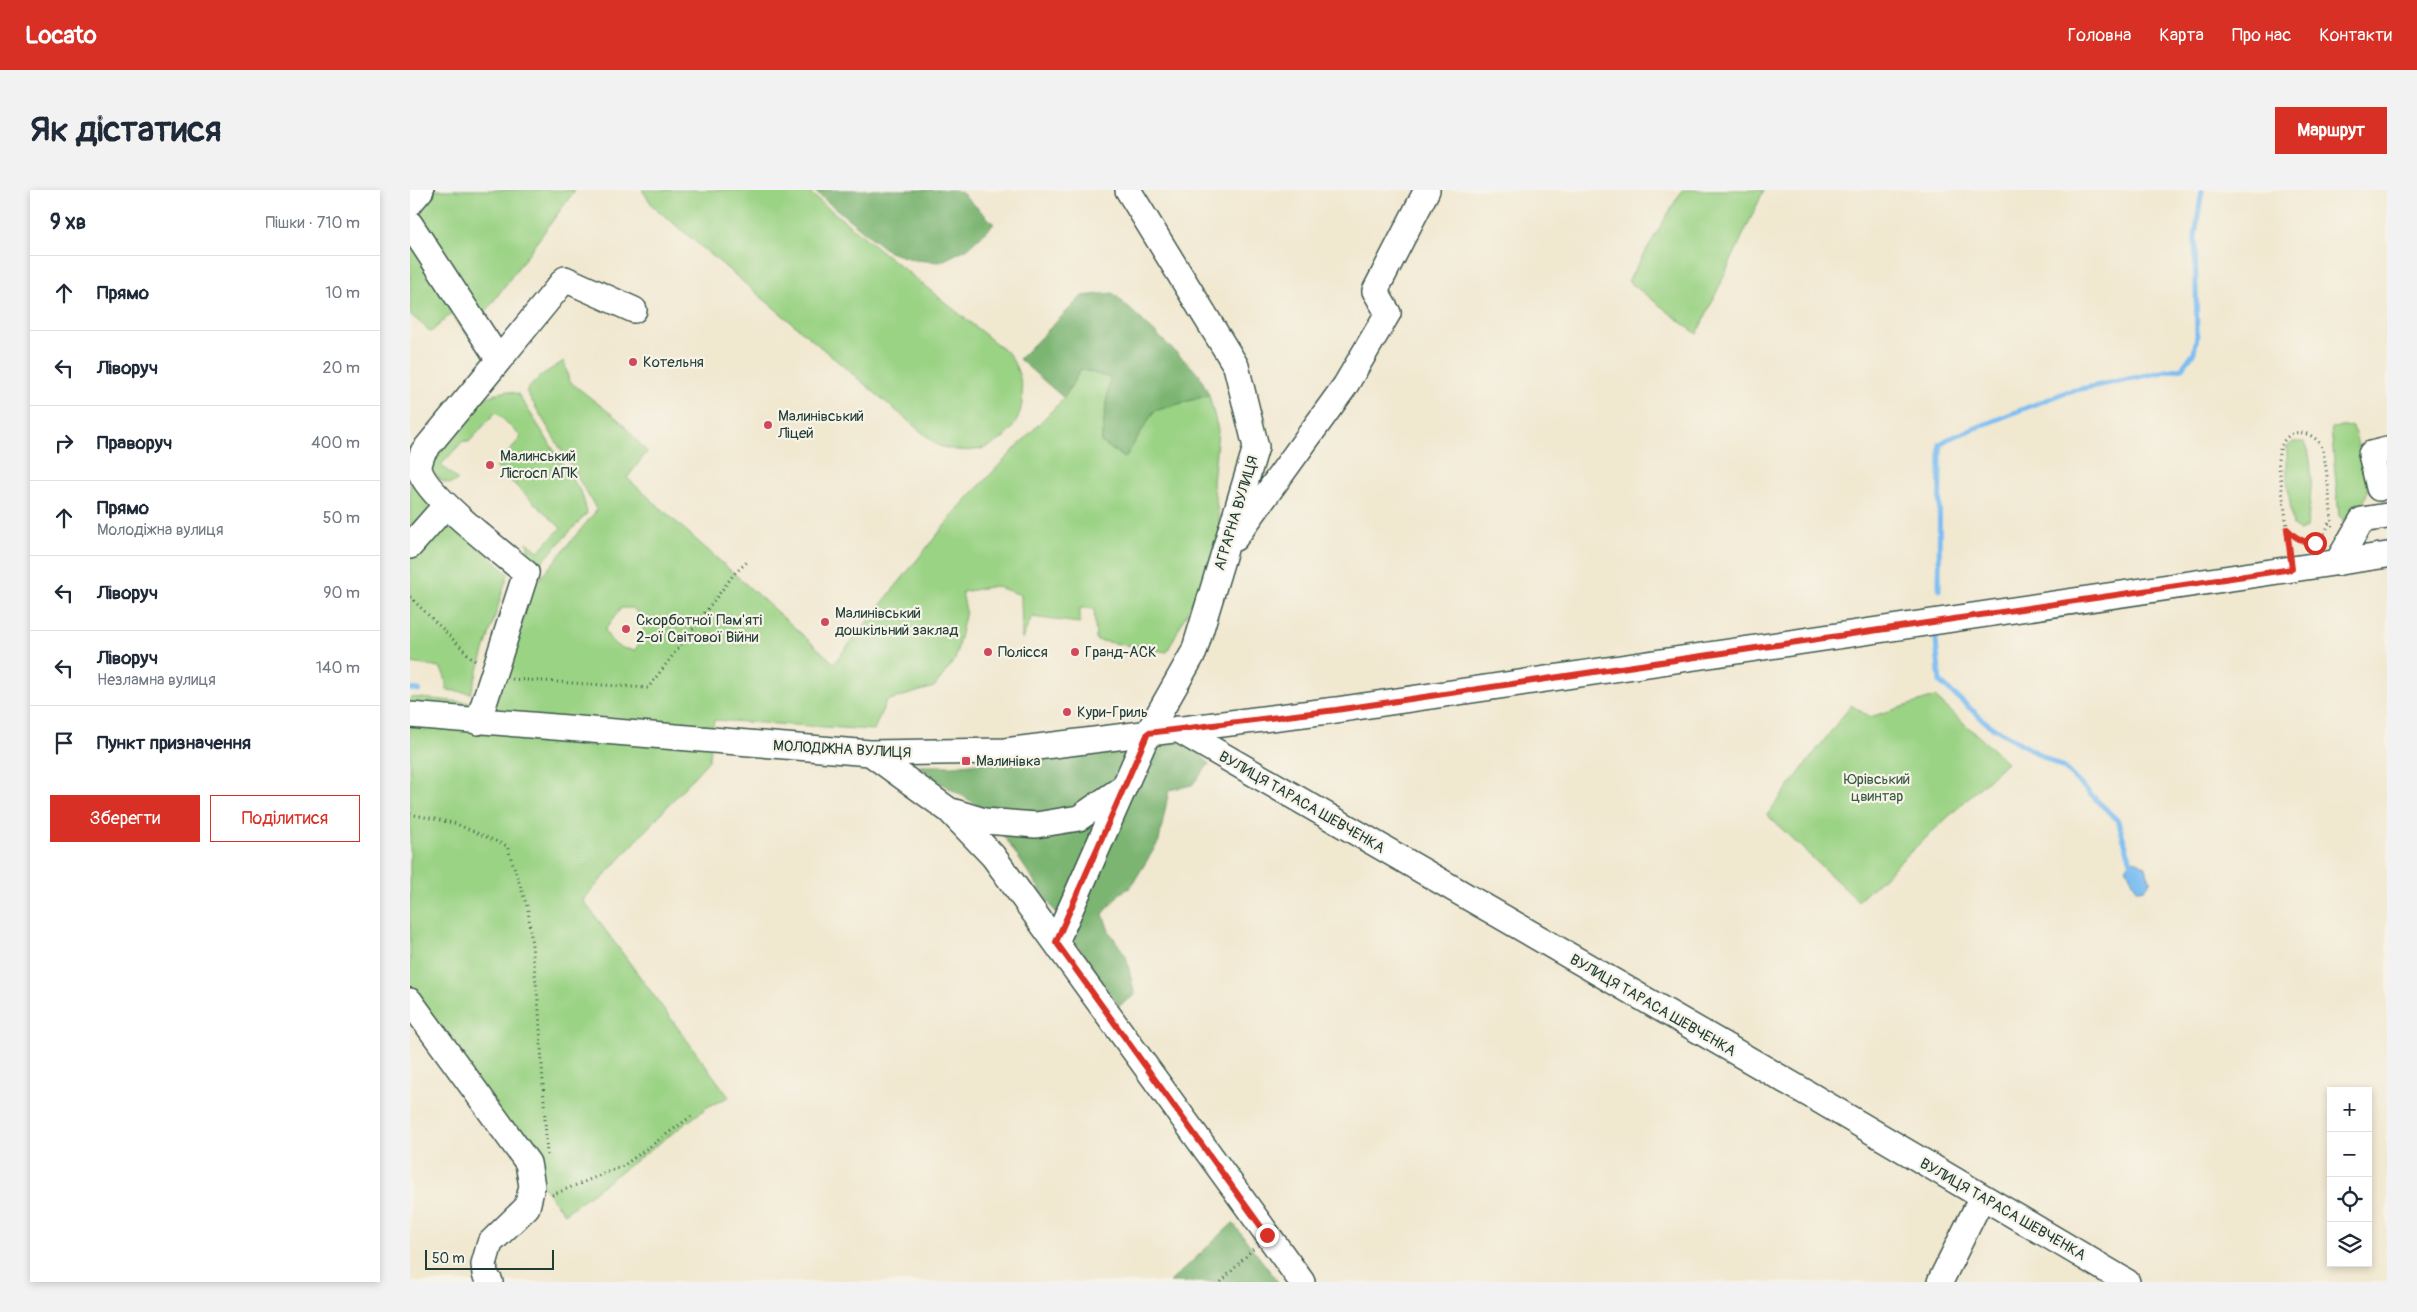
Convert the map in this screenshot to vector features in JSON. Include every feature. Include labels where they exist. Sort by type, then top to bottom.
[{"type":"street","points":[[410,203],[421,190]]},
{"type":"street","name":"АГРАРНА ВУЛИЦЯ","points":[[1056,942],[1148,733],[1194,652],[1256,447],[1236,366],[1128,190]]},
{"type":"street","points":[[1224,554],[1345,386],[1388,313],[1375,291],[1427,190]]},
{"type":"street","points":[[410,224],[499,360]]},
{"type":"street","points":[[478,722],[526,573],[446,505],[426,485],[419,467],[423,452],[565,279],[634,310]]},
{"type":"street","points":[[2337,563],[2383,488],[2371,454],[2387,450]]},
{"type":"street","points":[[410,546],[446,505]]},
{"type":"street","points":[[2362,520],[2387,516]]},
{"type":"street","name":"МОЛОДІЖНА ВУЛИЦЯ","points":[[410,715],[870,753],[1005,751],[1274,718],[1954,620],[2387,555]]},
{"type":"street","name":"ВУЛИЦЯ ТАРАСА ШЕВЧЕНКА","points":[[1177,730],[2127,1282]]},
{"type":"street","points":[[870,753],[950,811],[993,856],[1300,1281]]},
{"type":"street","points":[[950,811],[984,821],[1036,825],[1079,818],[1124,787]]},
{"type":"street","points":[[410,1001],[528,1163],[532,1186],[527,1207],[490,1243],[484,1264],[487,1278]]},
{"type":"street","points":[[1940,1282],[1982,1197]]},
{"type":"path","points":[[2292,569],[2278,460],[2280,446],[2286,436],[2298,432],[2311,435],[2322,446],[2337,563]]},
{"type":"path","points":[[2287,529],[2306,543],[2315,543],[2324,536],[2331,516]]},
{"type":"path","points":[[410,597],[492,678],[648,688],[734,574],[748,561]]},
{"type":"path","points":[[410,814],[454,823],[507,846],[528,909],[539,1010],[548,1148],[547,1163]]},
{"type":"path","points":[[527,1207],[623,1166],[693,1114]]},
{"type":"path","points":[[1221,1282],[1267,1235]]},
{"type":"green space","points":[[433,190],[575,190],[468,336],[451,314],[431,332],[410,314],[410,217]]},
{"type":"green space","points":[[642,190],[806,190],[1009,354],[1019,375],[1022,396],[1019,414],[1011,430],[998,442],[980,449],[960,450],[937,445],[653,206]]},
{"type":"green space","points":[[813,190],[955,190],[962,193],[994,224],[968,248],[940,262],[915,260],[889,252]]},
{"type":"green space","points":[[1682,190],[1764,190],[1697,334],[1628,281]]},
{"type":"green space","points":[[1113,293],[1199,374],[1209,395],[1154,411],[1125,458],[1101,442],[1110,378],[1081,369],[1064,398],[1019,359],[1082,296]]},
{"type":"green space","points":[[564,361],[569,381],[619,420],[647,452],[627,478],[834,663],[962,504],[1064,398],[1081,369],[1110,378],[1101,442],[1125,458],[1154,411],[1209,395],[1218,430],[1213,484],[1222,536],[1218,551],[1167,652],[1096,640],[1094,608],[1080,608],[1080,623],[1032,617],[1022,639],[1021,595],[995,586],[962,592],[966,611],[955,660],[934,687],[886,701],[874,730],[714,720],[709,760],[583,900],[729,1097],[709,1106],[564,1214],[410,1012],[410,697],[495,705],[533,587],[597,510],[526,391],[540,376]],"holes":[[[621,608],[633,608],[640,618],[643,629],[641,639],[635,650],[625,649],[613,643],[605,630]]]},
{"type":"green space","points":[[507,391],[518,394],[582,494],[587,513],[541,563],[530,561],[527,542],[538,551],[561,528],[496,467],[521,437],[496,412],[469,442],[463,441],[441,465],[458,480],[450,484],[442,481],[423,464],[477,403],[489,396]]},
{"type":"green space","points":[[2353,426],[2368,485],[2361,507],[2353,515],[2343,520],[2339,516],[2331,428]]},
{"type":"green space","points":[[2294,442],[2304,442],[2308,450],[2311,471],[2311,495],[2307,527],[2300,531],[2293,526],[2287,480],[2287,447]]},
{"type":"green space","points":[[410,480],[508,574],[471,693],[447,690],[445,677],[440,667],[410,663]]},
{"type":"green space","name":"Юрівський цвинтар","points":[[1935,697],[2007,762],[1858,901],[1767,815],[1851,705],[1870,717]]},
{"type":"green space","points":[[1186,738],[1209,764],[1192,785],[1169,790],[1159,841],[1130,888],[1120,893],[1103,914],[1109,931],[1126,956],[1135,995],[1119,1006],[986,810],[934,779],[920,766],[954,766]]},
{"type":"green space","points":[[1233,1223],[1278,1282],[1170,1282]]},
{"type":"water","points":[[2135,860],[2144,866],[2151,881],[2145,889],[2137,890],[2126,867]]},
{"type":"waterway","points":[[1939,590],[1940,444],[1948,439],[2066,392],[2182,368],[2194,352],[2197,336],[2195,236],[2202,190]]},
{"type":"waterway","points":[[1935,630],[1940,682],[1989,725],[2065,769],[2118,821],[2131,862]]},
{"type":"waterway","points":[[410,689],[419,690]]},
{"type":"place","name":"Котельня","points":[[633,362]]},
{"type":"place","name":"Малинівський Ліцей","points":[[768,425]]},
{"type":"place","name":"Малинський Лісгосп АПК","points":[[490,465]]},
{"type":"place","name":"Малинівський дошкільний заклад","points":[[825,622]]},
{"type":"place","name":"Скорботної Пам'яті 2-ої Світової Війни","points":[[626,629]]},
{"type":"place","name":"Полісся","points":[[988,652]]},
{"type":"place","name":"Гранд-АСК","points":[[1075,652]]},
{"type":"place","name":"Кури-Гриль","points":[[1067,712]]},
{"type":"place","name":"Малинівка","points":[[966,761]]},
{"type":"route","points":[[1267,1235],[1056,942],[1148,733],[1336,710],[2292,569],[2287,529],[2306,543],[2315,543]]}]
